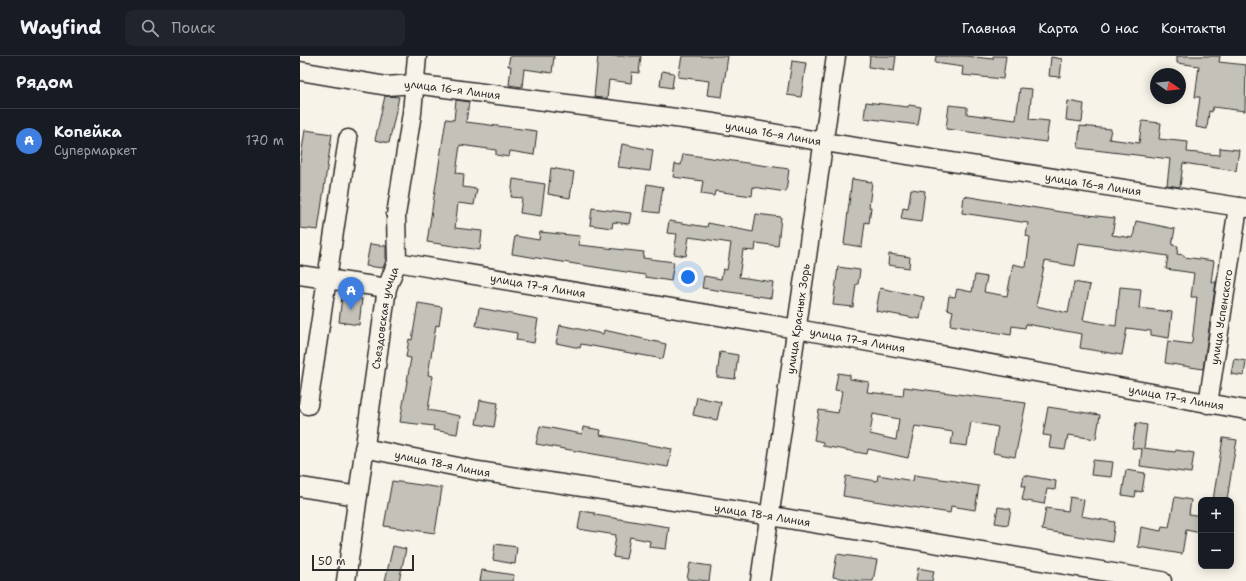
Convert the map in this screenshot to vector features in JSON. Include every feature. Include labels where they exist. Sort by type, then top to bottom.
[{"type":"street","name":"Съездовская улица","points":[[346,581],[387,288],[397,262],[396,215],[412,113],[417,56]]},
{"type":"street","name":"улица Красных Зорь","points":[[760,581],[771,516],[836,56]]},
{"type":"street","name":"улица 16-я Линия","points":[[300,71],[387,86],[414,84],[714,122],[824,142],[1242,207]]},
{"type":"street","points":[[308,405],[348,139]]},
{"type":"street","name":"улица Успенского","points":[[1208,404],[1242,207]]},
{"type":"street","name":"улица 17-я Линия","points":[[397,262],[797,329],[1246,410]]},
{"type":"street","points":[[300,274],[387,288]]},
{"type":"street","name":"улица 18-я Линия","points":[[364,448],[478,471],[771,516],[1162,581]]},
{"type":"street","points":[[300,487],[358,496]]},
{"type":"building","points":[[510,56],[554,56],[552,73],[524,69],[522,87],[509,85],[511,66],[508,66]]},
{"type":"building","points":[[598,56],[641,56],[639,73],[632,72],[631,83],[609,80],[607,99],[594,97]]},
{"type":"building","points":[[682,56],[728,56],[722,97],[707,95],[709,81],[678,77]]},
{"type":"building","points":[[870,56],[896,56],[894,71],[869,67]]},
{"type":"building","points":[[936,56],[965,56],[993,59],[993,56],[1006,56],[1003,79],[962,75],[963,67],[935,63]]},
{"type":"building","points":[[1177,56],[1220,56],[1219,62],[1246,65],[1245,111],[1213,107],[1212,112],[1209,111],[1207,129],[1196,127],[1200,97],[1195,97],[1199,66],[1177,63]]},
{"type":"building","points":[[1051,57],[1062,59],[1060,77],[1049,76]]},
{"type":"building","points":[[792,61],[806,63],[801,97],[787,95]]},
{"type":"building","points":[[662,71],[674,73],[672,88],[660,86]]},
{"type":"building","points":[[1020,88],[1032,89],[1029,119],[1049,121],[1046,142],[946,129],[949,105],[967,107],[967,114],[1016,120]]},
{"type":"building","points":[[385,96],[399,97],[389,143],[375,140]]},
{"type":"building","points":[[456,100],[469,102],[466,122],[537,131],[534,155],[510,151],[509,157],[496,155],[496,150],[460,145],[456,173],[464,174],[463,187],[477,189],[474,205],[458,203],[455,228],[482,231],[480,250],[427,242],[446,119],[454,120]]},
{"type":"building","points":[[1068,101],[1084,104],[1082,122],[1066,120]]},
{"type":"building","points":[[866,102],[921,107],[918,125],[864,118]]},
{"type":"building","points":[[1142,121],[1161,123],[1159,139],[1188,142],[1187,152],[1220,155],[1220,148],[1239,150],[1236,171],[1183,163],[1180,187],[1167,185],[1170,159],[1078,148],[1080,126],[1111,129],[1109,139],[1139,143]]},
{"type":"building","points":[[305,130],[332,134],[318,230],[300,228],[300,163]]},
{"type":"building","points":[[622,144],[653,150],[650,171],[618,167]]},
{"type":"building","points":[[683,154],[789,169],[786,192],[753,187],[752,196],[715,191],[714,196],[701,194],[703,181],[673,177],[675,164],[681,165]]},
{"type":"building","points":[[551,168],[574,172],[570,198],[548,194]]},
{"type":"building","points":[[513,179],[545,184],[541,216],[520,213],[522,198],[511,197]]},
{"type":"building","points":[[852,179],[872,182],[869,223],[865,222],[862,247],[844,244]]},
{"type":"building","points":[[647,184],[663,187],[659,213],[643,211]]},
{"type":"building","points":[[911,189],[925,191],[921,222],[901,219],[903,208],[908,209]]},
{"type":"building","points":[[964,196],[1061,212],[1115,218],[1112,235],[1133,238],[1136,221],[1175,229],[1172,245],[1178,246],[1177,254],[1184,255],[1184,257],[1214,261],[1211,282],[1216,282],[1203,369],[1165,363],[1168,341],[1191,344],[1192,342],[1197,297],[1191,297],[1194,273],[1166,269],[1168,256],[1079,243],[1075,266],[1045,261],[1036,306],[1068,313],[1074,282],[1090,285],[1083,320],[1116,326],[1120,287],[1141,289],[1139,308],[1172,312],[1169,338],[1151,335],[1151,331],[1127,328],[1122,355],[1080,348],[1082,334],[1026,324],[1025,328],[1012,326],[1011,335],[950,325],[953,311],[947,309],[949,296],[955,297],[957,289],[972,292],[975,275],[987,277],[984,292],[1007,296],[1013,264],[1026,267],[1030,237],[1026,236],[1028,223],[962,213]]},
{"type":"building","points":[[592,208],[631,213],[629,224],[613,222],[612,228],[590,225]]},
{"type":"building","points":[[756,214],[781,217],[778,246],[756,243],[755,251],[743,250],[739,277],[773,282],[771,298],[702,288],[704,276],[721,279],[723,269],[727,270],[731,243],[689,237],[686,256],[674,254],[677,234],[667,233],[669,221],[707,227],[708,223],[753,232]]},
{"type":"building","points":[[540,232],[580,236],[579,245],[644,252],[643,258],[674,262],[671,281],[645,277],[645,275],[512,254],[515,236],[539,240]]},
{"type":"building","points":[[370,244],[386,246],[386,260],[383,268],[366,266]]},
{"type":"building","points":[[889,254],[910,257],[909,268],[888,265]]},
{"type":"building","points":[[838,267],[860,270],[858,284],[856,284],[853,307],[833,305]]},
{"type":"building","points":[[880,288],[924,297],[920,319],[876,311]]},
{"type":"building","points":[[342,296],[362,299],[359,325],[339,322]]},
{"type":"building","points":[[418,303],[442,307],[439,326],[436,325],[428,375],[433,376],[428,410],[460,416],[457,434],[433,430],[434,426],[400,422],[411,358],[406,357],[409,339],[412,340]]},
{"type":"building","points":[[479,308],[538,319],[534,343],[516,340],[517,333],[476,326]]},
{"type":"building","points":[[560,325],[603,334],[604,330],[666,344],[663,359],[581,344],[580,348],[556,343]]},
{"type":"building","points":[[720,352],[738,355],[735,379],[717,377]]},
{"type":"building","points":[[1234,359],[1246,361],[1244,376],[1231,374]]},
{"type":"building","points":[[838,373],[850,375],[850,379],[869,382],[867,392],[903,396],[904,387],[1026,403],[1015,457],[993,453],[998,427],[971,422],[967,446],[951,444],[953,432],[915,426],[908,458],[868,449],[867,454],[823,446],[823,442],[814,440],[819,410],[838,413],[842,391],[835,390]],"holes":[[[873,414],[899,419],[896,440],[870,434]]]},
{"type":"building","points":[[697,397],[721,402],[717,420],[693,415]]},
{"type":"building","points":[[480,400],[498,403],[494,427],[476,424]]},
{"type":"building","points":[[1048,407],[1100,415],[1096,439],[1068,435],[1065,450],[1049,448],[1051,436],[1043,435]]},
{"type":"building","points":[[1136,423],[1147,425],[1144,448],[1194,453],[1191,473],[1140,466],[1142,449],[1132,448]]},
{"type":"building","points":[[540,426],[582,434],[583,427],[601,430],[600,435],[672,449],[668,467],[536,444]]},
{"type":"building","points":[[1223,438],[1237,440],[1227,497],[1213,497]]},
{"type":"building","points":[[1093,460],[1113,462],[1111,477],[1091,475]]},
{"type":"building","points":[[1126,470],[1145,473],[1142,492],[1136,491],[1135,497],[1122,495]]},
{"type":"building","points":[[878,475],[913,481],[914,475],[979,486],[975,510],[951,506],[950,513],[843,496],[846,476],[877,481]]},
{"type":"building","points":[[1024,475],[1056,481],[1055,490],[1047,489],[1044,504],[1022,500],[1025,486],[1022,486]]},
{"type":"building","points":[[392,481],[442,488],[435,533],[384,526]]},
{"type":"building","points":[[1070,497],[1084,500],[1081,516],[1115,522],[1112,542],[1042,530],[1046,508],[1068,511]]},
{"type":"building","points":[[1175,497],[1191,500],[1189,514],[1198,516],[1198,532],[1186,530],[1182,554],[1138,547],[1141,527],[1161,531],[1162,526],[1169,527]]},
{"type":"building","points":[[998,507],[1011,509],[1008,525],[995,523]]},
{"type":"building","points":[[581,511],[595,513],[595,515],[669,527],[666,549],[649,547],[650,541],[630,537],[626,559],[613,557],[616,535],[578,529]]},
{"type":"building","points":[[495,544],[517,547],[515,564],[493,560]]},
{"type":"building","points":[[393,546],[406,549],[399,581],[385,581]]},
{"type":"building","points":[[837,554],[877,560],[873,581],[860,581],[833,577]]},
{"type":"building","points":[[690,563],[711,566],[709,581],[687,579]]},
{"type":"building","points":[[918,568],[934,571],[932,581],[916,581]]},
{"type":"building","points":[[482,570],[514,575],[513,581],[480,581]]},
{"type":"place","name":"Копейка","points":[[351,310]]}]
